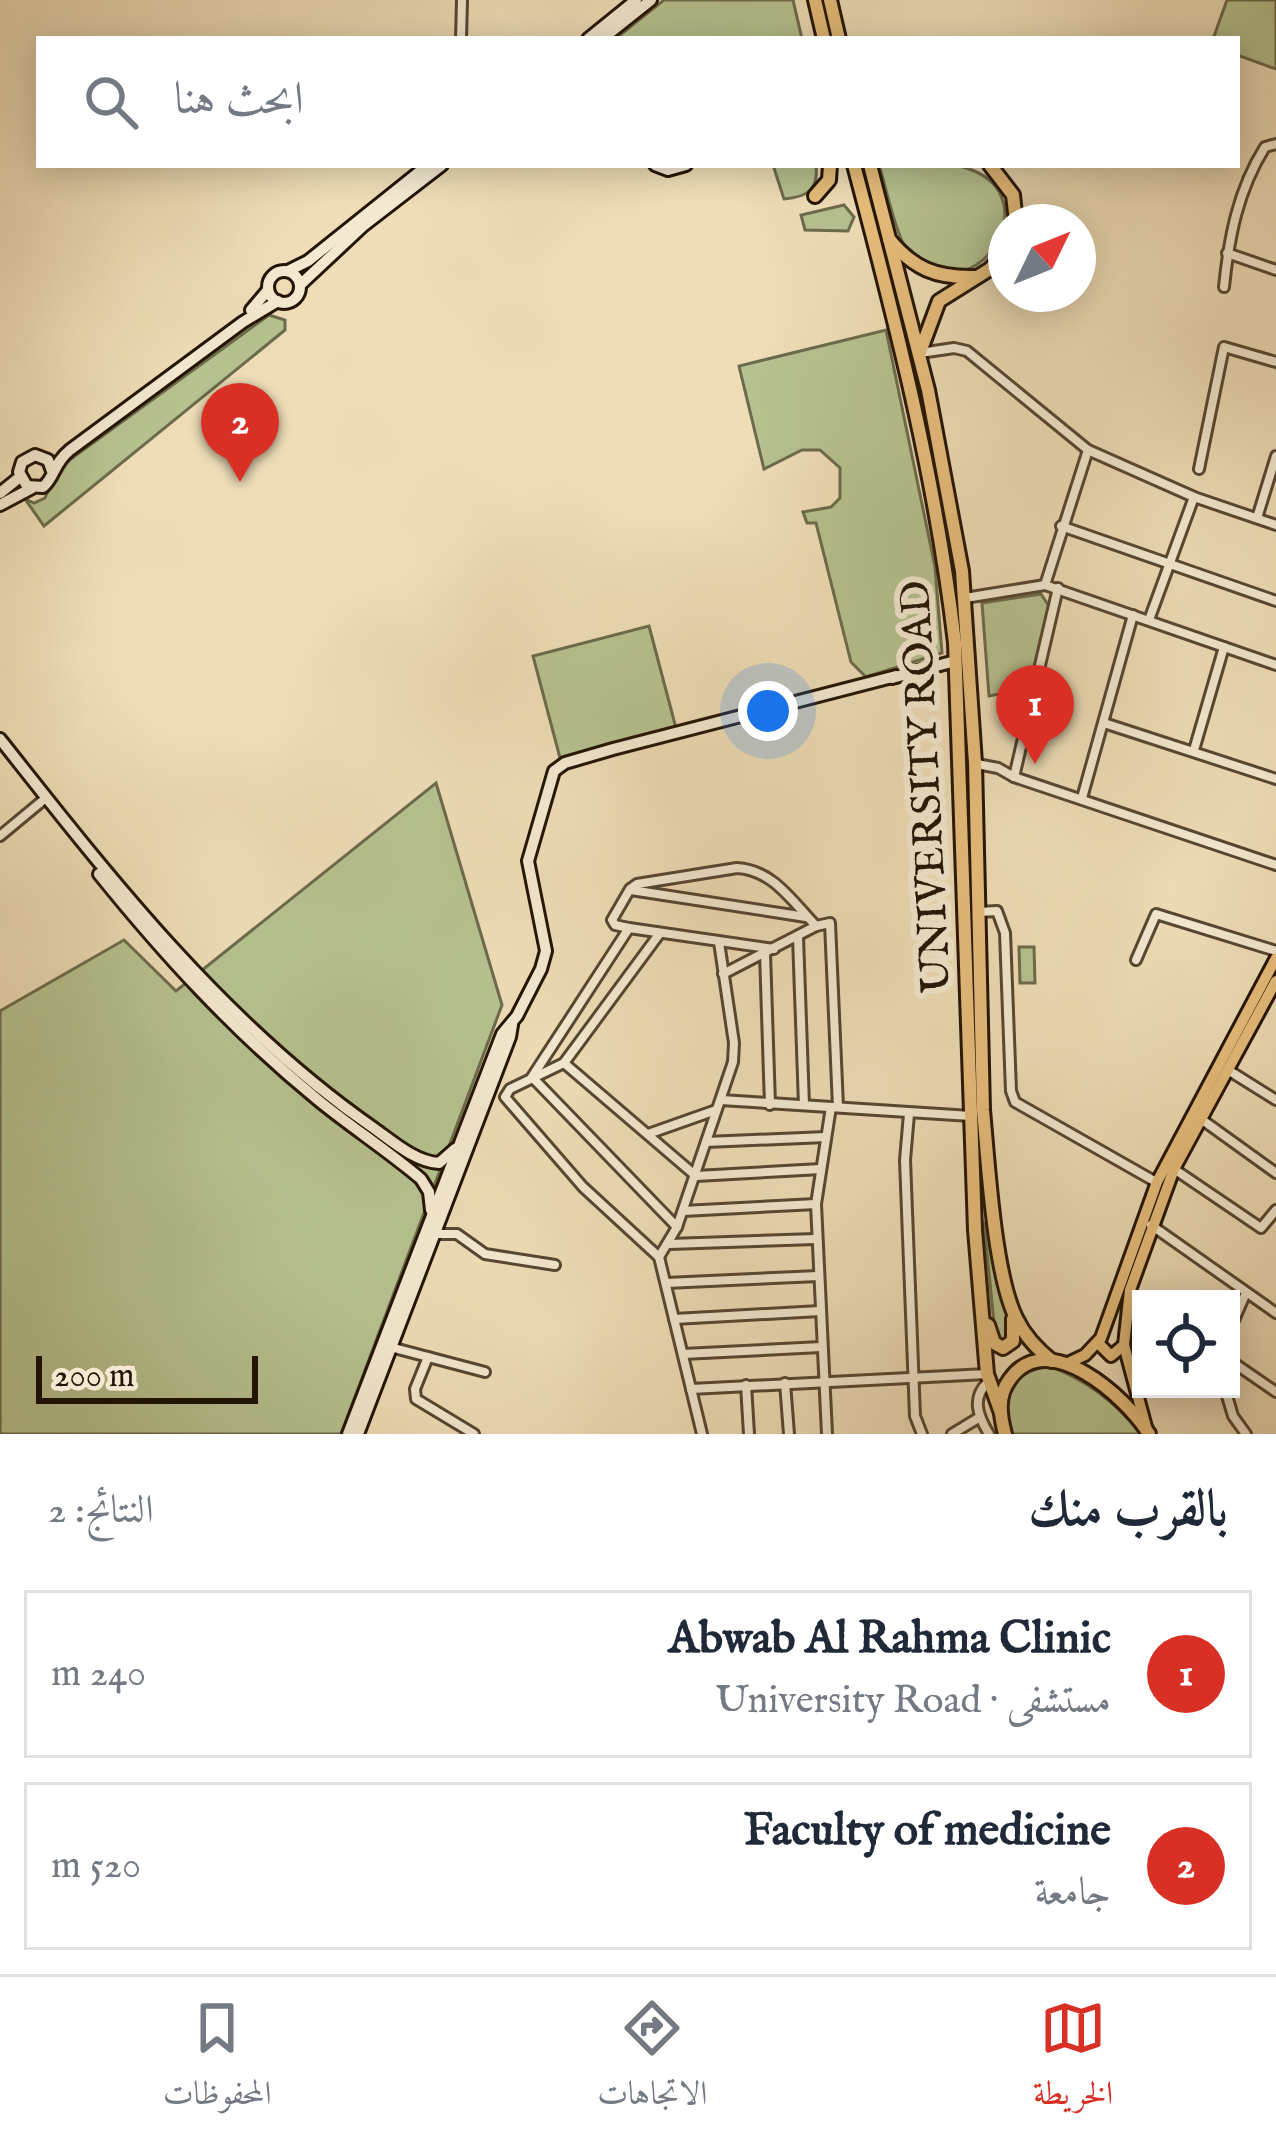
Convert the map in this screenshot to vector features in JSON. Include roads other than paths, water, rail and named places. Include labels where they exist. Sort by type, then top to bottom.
[{"type":"highway","points":[[815,0],[823,36]]},
{"type":"highway","points":[[830,0],[838,36]]},
{"type":"highway","points":[[814,196],[829,180],[830,168]]},
{"type":"highway","name":"UNIVERSITY ROAD","points":[[855,168],[909,373],[945,559],[955,661],[981,1304],[987,1378],[1006,1434]]},
{"type":"highway","name":"UNIVERSITY ROAD","points":[[871,168],[948,480],[965,598],[986,1134],[1013,1312],[1034,1345],[1118,1396],[1148,1432]]},
{"type":"highway","points":[[992,168],[1013,195],[1014,204]]},
{"type":"highway","points":[[886,235],[925,271],[976,278]]},
{"type":"highway","points":[[920,353],[939,301],[988,268]]},
{"type":"highway","points":[[981,1304],[998,1347],[1012,1341],[1013,1312]]},
{"type":"highway","points":[[1000,1413],[1003,1391],[1017,1371],[1027,1364],[1059,1363]]},
{"type":"main road","points":[[1059,1363],[1098,1343],[1157,1182],[1276,955]]},
{"type":"main road","points":[[1148,1432],[1124,1345],[1126,1307],[1174,1169],[1228,1070],[1271,1004],[1276,981]]},
{"type":"main road","points":[[1098,1343],[1111,1356],[1124,1345]]},
{"type":"street","points":[[461,36],[462,0]]},
{"type":"street","points":[[592,36],[636,0]]},
{"type":"street","points":[[606,36],[651,0]]},
{"type":"street","points":[[1224,287],[1227,254],[1247,180],[1265,147],[1276,144]]},
{"type":"street","points":[[0,493],[20,477],[26,459],[45,458],[251,310],[268,290],[273,275],[308,261],[424,168]]},
{"type":"street","points":[[0,505],[46,485],[58,460],[255,314],[278,302],[293,301],[301,285],[364,226],[438,168]]},
{"type":"street","points":[[1227,254],[1276,270]]},
{"type":"street","points":[[288,271],[301,285]]},
{"type":"street","points":[[268,290],[278,302]]},
{"type":"street","points":[[1199,469],[1224,347],[1276,362]]},
{"type":"street","points":[[920,353],[967,351],[1088,450],[1193,497],[1276,525]]},
{"type":"street","points":[[1045,585],[1088,450]]},
{"type":"street","points":[[1257,518],[1276,456]]},
{"type":"street","points":[[45,458],[52,471]]},
{"type":"street","points":[[20,477],[32,488]]},
{"type":"street","points":[[1149,621],[1193,497]]},
{"type":"street","points":[[1061,526],[1276,601]]},
{"type":"street","points":[[965,598],[1045,585],[1275,661]]},
{"type":"street","points":[[1014,777],[1058,589]]},
{"type":"street","points":[[1082,798],[1133,615]]},
{"type":"street","points":[[1194,750],[1224,647]]},
{"type":"street","points":[[358,1434],[512,1025],[541,969],[546,951],[529,850],[557,767],[955,661]]},
{"type":"street","points":[[1104,723],[1276,779]]},
{"type":"street","points":[[0,739],[187,973]]},
{"type":"street","points":[[0,749],[187,973],[398,1153],[425,1184],[431,1219]]},
{"type":"street","points":[[975,764],[1276,865]]},
{"type":"street","points":[[0,836],[41,802]]},
{"type":"street","points":[[770,951],[615,926],[613,920],[637,884],[748,868],[773,880],[816,926]]},
{"type":"street","points":[[629,890],[808,917]]},
{"type":"street","points":[[977,913],[997,911],[1005,933],[1010,1091],[1015,1102],[1157,1182]]},
{"type":"street","points":[[1136,959],[1153,918],[1161,914],[1276,955]]},
{"type":"street","points":[[724,974],[816,926],[826,922],[832,927],[834,1107],[816,1204],[826,1434]]},
{"type":"street","points":[[532,1077],[628,928]]},
{"type":"street","points":[[660,933],[564,1063],[506,1093],[507,1103],[583,1187],[659,1257],[702,1434]]},
{"type":"street","points":[[797,937],[805,1105]]},
{"type":"street","points":[[659,1257],[670,1244],[696,1176],[735,1053],[719,942]]},
{"type":"street","points":[[770,951],[770,1105]]},
{"type":"street","points":[[348,1434],[502,1034],[512,1025]]},
{"type":"street","points":[[564,1063],[696,1176],[821,1169]]},
{"type":"street","points":[[1228,1070],[1276,1100]]},
{"type":"street","points":[[532,1077],[677,1227]]},
{"type":"street","points":[[648,1134],[719,1105],[805,1105],[973,1116]]},
{"type":"street","points":[[909,1114],[905,1160],[915,1416],[922,1434]]},
{"type":"street","points":[[1200,1119],[1276,1173]]},
{"type":"street","points":[[706,1142],[826,1137]]},
{"type":"street","points":[[398,1153],[439,1162],[462,1138]]},
{"type":"street","points":[[1174,1169],[1261,1228],[1276,1210]]},
{"type":"street","points":[[682,1211],[816,1204]]},
{"type":"street","points":[[1151,1225],[1276,1313]]},
{"type":"street","points":[[435,1234],[457,1234],[485,1254],[555,1265]]},
{"type":"street","points":[[670,1244],[816,1239]]},
{"type":"street","points":[[666,1283],[818,1276]]},
{"type":"street","points":[[1240,1306],[1245,1294]]},
{"type":"street","points":[[674,1319],[820,1311]]},
{"type":"street","points":[[682,1354],[821,1347]]},
{"type":"street","points":[[394,1348],[485,1372]]},
{"type":"street","points":[[428,1357],[415,1389],[416,1399],[475,1434]]},
{"type":"street","points":[[1240,1367],[1276,1392]]},
{"type":"street","points":[[691,1389],[987,1378],[977,1398],[989,1434]]},
{"type":"street","points":[[785,1383],[789,1434]]},
{"type":"street","points":[[746,1385],[749,1434]]},
{"type":"street","points":[[1228,1398],[1246,1434]]},
{"type":"street","points":[[952,1434],[980,1417]]},
{"type":"place","name":"Faculty of medicine","points":[[240,482]]},
{"type":"place","name":"Abwab Al Rahma Clinic","points":[[1035,764]]}]
